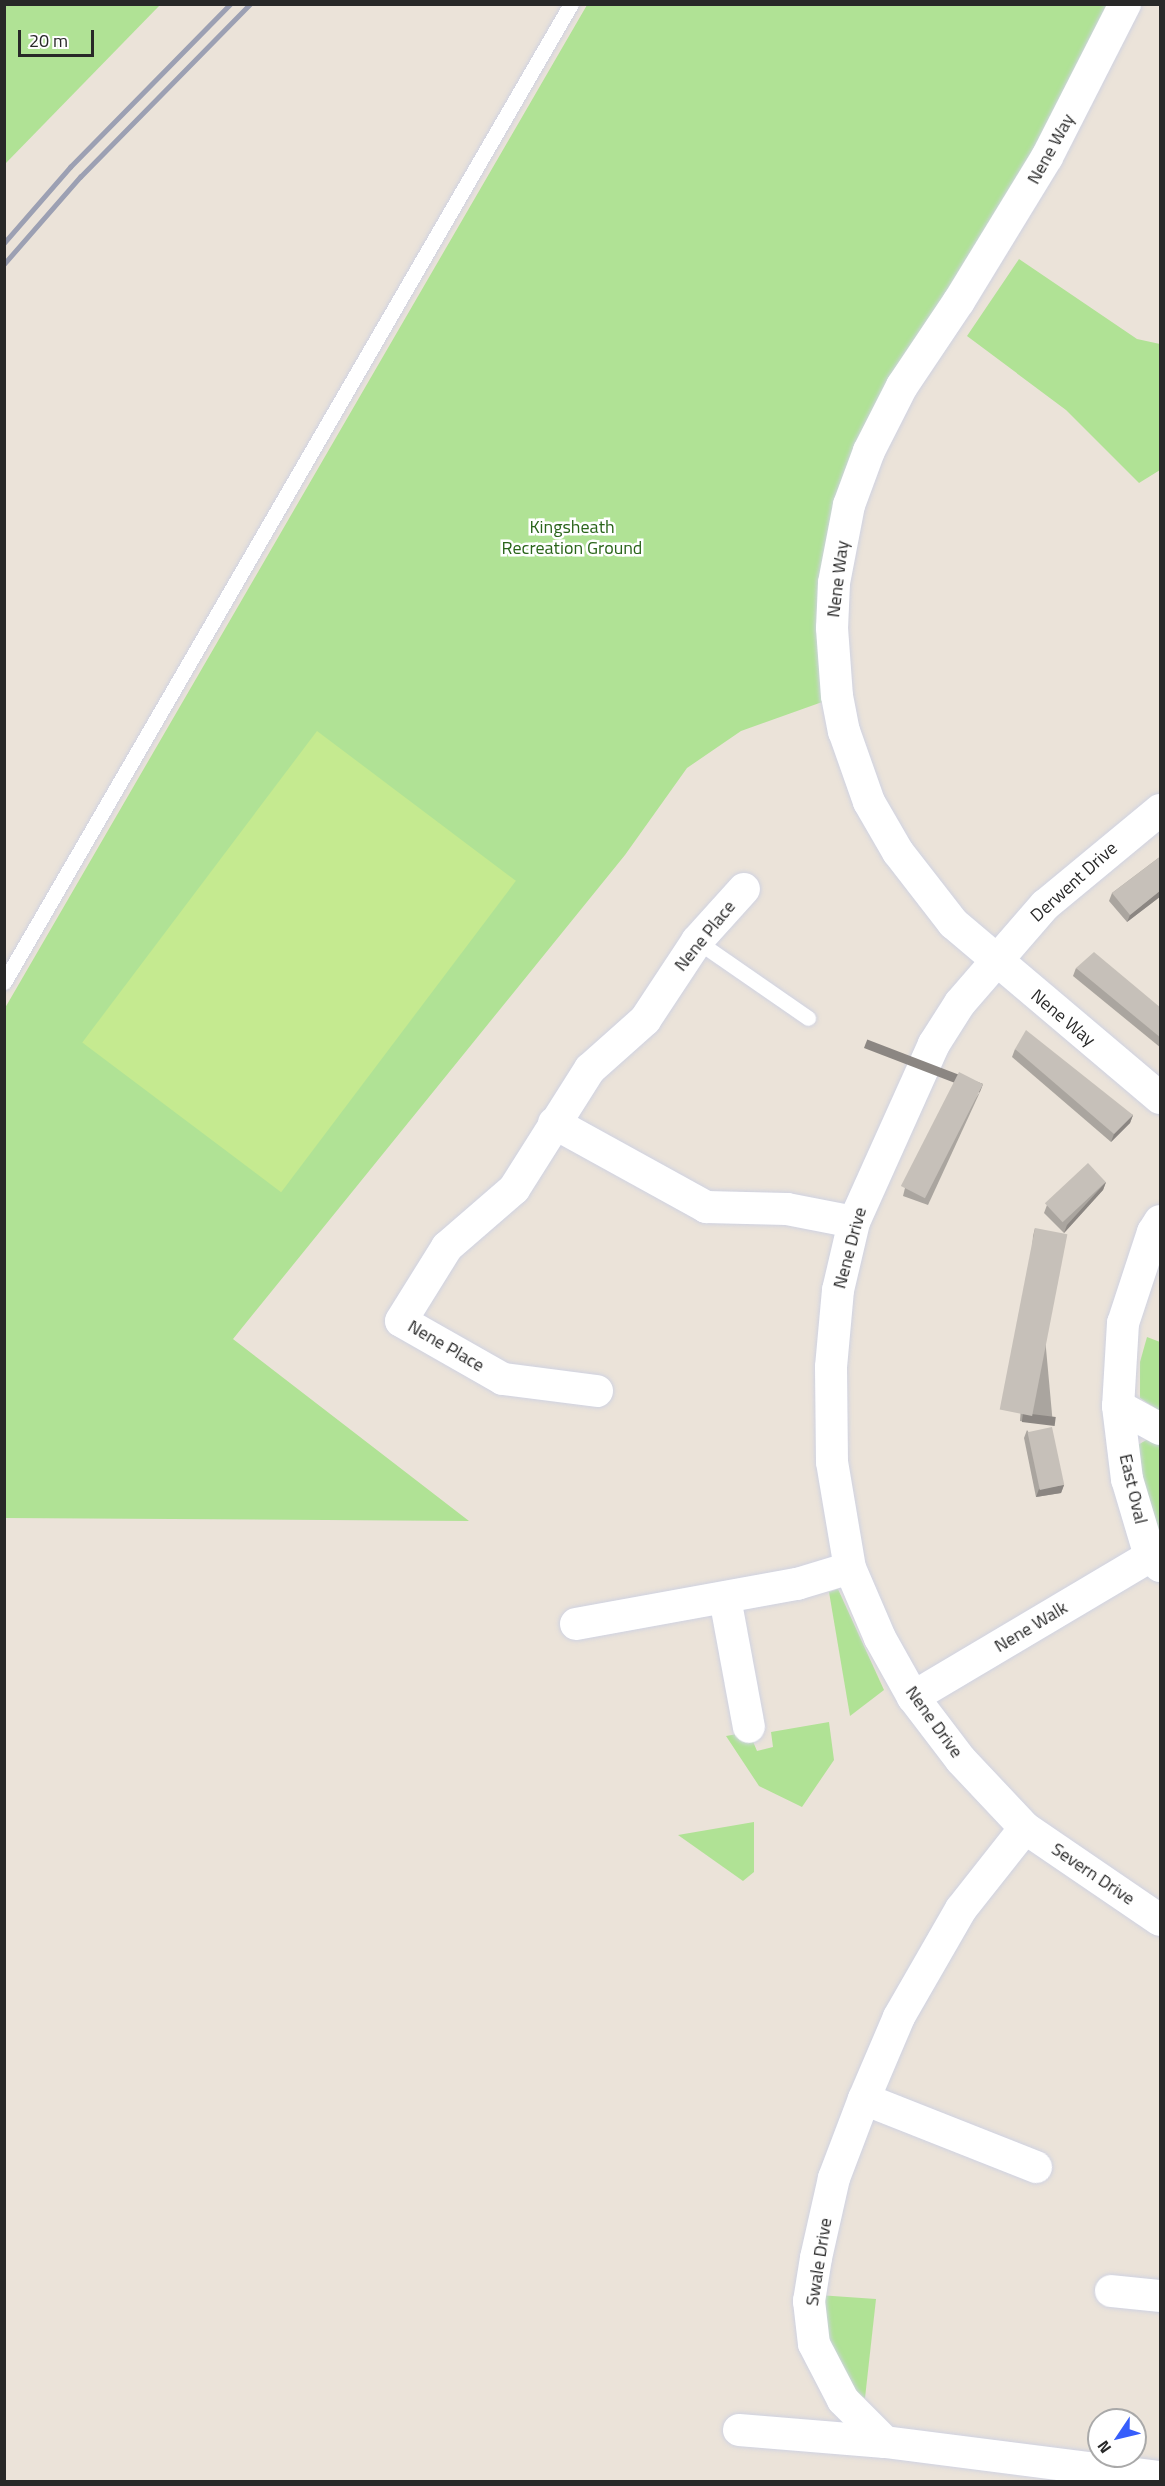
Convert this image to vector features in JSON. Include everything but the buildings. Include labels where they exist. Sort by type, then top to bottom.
[{"type":"street","name":"Nene Way","points":[[1125,4],[1047,157],[960,301],[902,386],[869,452],[849,505],[834,583],[832,628],[837,696],[844,731],[869,802],[925,890],[994,961],[1161,1098]]},
{"type":"street","name":"Derwent Drive","points":[[994,961],[1046,905],[1161,810]]},
{"type":"street","name":"Nene Place","points":[[597,1391],[503,1379],[401,1322],[447,1247],[514,1189],[590,1069],[645,1020],[697,941],[744,889]]},
{"type":"street","name":"Nene Drive","points":[[994,961],[960,1003],[934,1044],[854,1222],[838,1290],[831,1367],[832,1462],[850,1568],[880,1638],[913,1697],[962,1760],[1025,1828]]},
{"type":"street","points":[[554,1123],[706,1207],[788,1209],[854,1222]]},
{"type":"street","name":"East Oval","points":[[1155,1561],[1127,1479],[1118,1406],[1123,1323],[1153,1232],[1161,1221]]},
{"type":"street","points":[[1118,1406],[1161,1429]]},
{"type":"street","name":"Nene Walk","points":[[913,1697],[1155,1561]]},
{"type":"street","points":[[576,1624],[797,1584],[850,1568]]},
{"type":"street","points":[[725,1598],[750,1727]]},
{"type":"street","name":"Severn Drive","points":[[1025,1828],[1161,1920]]},
{"type":"street","name":"Swale Drive","points":[[885,2442],[843,2400],[826,2373],[814,2344],[809,2301],[834,2178],[864,2099],[899,2018],[961,1909],[1025,1828]]},
{"type":"street","points":[[864,2099],[1036,2167]]},
{"type":"street","points":[[1112,2291],[1161,2296]]},
{"type":"street","points":[[739,2430],[885,2442],[1161,2477]]},
{"type":"lane","points":[[4,982],[571,4]]},
{"type":"lane","points":[[697,941],[808,1018]]},
{"type":"green space","points":[[4,5],[160,5],[5,164]]},
{"type":"green space","name":"Kingsheath Recreation Ground","points":[[587,5],[1112,5],[1037,151],[886,388],[825,701],[741,731],[687,768],[625,855],[233,1339],[469,1521],[5,1518],[5,1008]]},
{"type":"green space","points":[[1019,259],[1137,339],[1160,344],[1160,470],[1139,483],[1066,410],[967,336]]},
{"type":"green space","points":[[317,731],[516,881],[281,1192],[82,1042]]},
{"type":"green space","points":[[1147,1337],[1160,1342],[1160,1411],[1140,1398],[1140,1362]]},
{"type":"green space","points":[[1148,1439],[1160,1442],[1160,1541],[1131,1449]]},
{"type":"green space","points":[[838,1589],[884,1690],[850,1716],[829,1592]]},
{"type":"green space","points":[[829,1722],[834,1760],[802,1807],[759,1786],[726,1736],[749,1732],[757,1751],[773,1747],[771,1732]]},
{"type":"green space","points":[[754,1822],[754,1872],[743,1881],[678,1835]]},
{"type":"green space","points":[[818,2295],[876,2299],[865,2398],[858,2395],[828,2350]]},
{"type":"railway","points":[[4,243],[70,167],[230,4]]},
{"type":"railway","points":[[4,264],[80,177],[250,4]]}]
